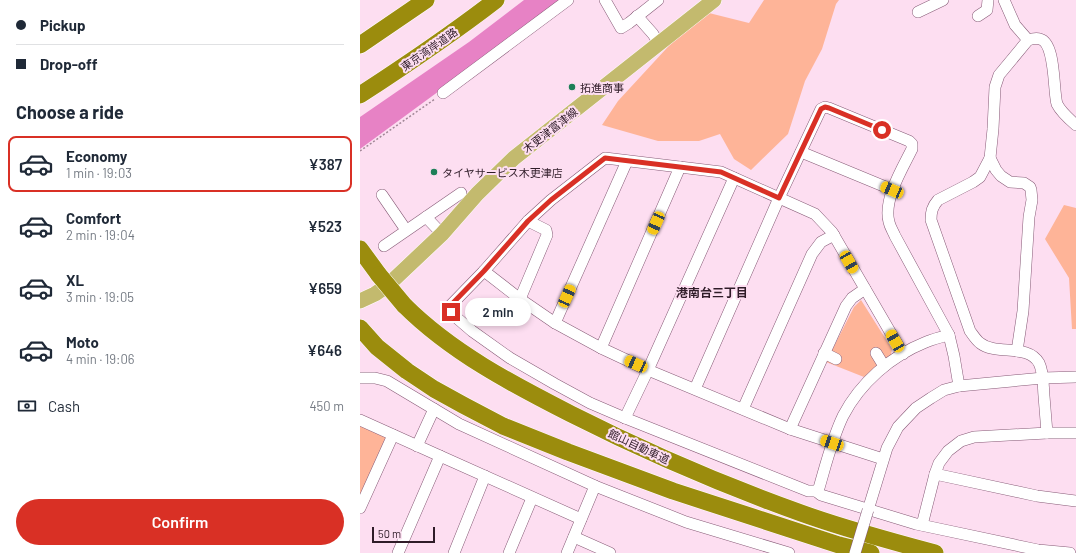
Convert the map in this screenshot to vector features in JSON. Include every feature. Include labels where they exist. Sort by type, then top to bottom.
[{"type":"highway","points":[[360,45],[426,0]]},
{"type":"highway","name":"東京湾岸道路","points":[[360,95],[452,33],[496,0]]},
{"type":"highway","name":"館山自動車道","points":[[360,249],[379,275],[417,318],[465,354],[519,387],[615,435],[737,490],[853,530],[935,553]]},
{"type":"highway","points":[[365,334],[395,362],[427,384],[503,426],[673,491],[839,545],[871,553]]},
{"type":"main road","name":"木更津富津線","points":[[360,301],[375,294],[388,285],[442,234],[477,194],[514,158],[714,0]]},
{"type":"street","points":[[444,93],[568,0]]},
{"type":"street","points":[[605,0],[621,28],[658,0]]},
{"type":"street","points":[[918,12],[943,0]]},
{"type":"street","points":[[978,16],[987,10],[988,0]]},
{"type":"street","points":[[1004,0],[1015,25],[1028,40]]},
{"type":"street","points":[[638,16],[659,44]]},
{"type":"street","points":[[1047,433],[1043,378],[1039,363],[1028,353],[990,348],[980,344],[975,338],[970,331],[931,220],[931,212],[938,200],[974,182],[980,177],[990,158],[994,129],[995,87],[999,75],[1028,40],[1040,38],[1048,48],[1051,54],[1057,104],[1067,117],[1076,124]]},
{"type":"street","points":[[695,389],[779,198],[821,109],[825,107],[902,138],[912,144],[912,149],[892,190],[888,207],[888,221],[949,335],[959,386]]},
{"type":"street","points":[[801,152],[892,190]]},
{"type":"street","points":[[903,354],[834,235],[825,223],[815,214],[721,172],[605,158],[551,200],[528,221],[484,271],[450,306],[451,312],[472,331],[510,358],[590,403],[808,491],[816,491],[821,495],[916,524],[1038,550],[1070,553]]},
{"type":"street","points":[[990,158],[1000,176],[1010,182],[1024,183],[1032,190],[1032,200],[1028,217],[1023,311],[1017,351]]},
{"type":"street","points":[[555,323],[627,161]]},
{"type":"street","points":[[601,348],[680,167]]},
{"type":"street","points":[[625,418],[734,178]]},
{"type":"street","points":[[384,246],[426,216],[462,193]]},
{"type":"street","points":[[382,195],[406,230]]},
{"type":"street","points":[[426,216],[442,234]]},
{"type":"street","points":[[520,299],[547,235],[546,230],[528,221]]},
{"type":"street","points":[[743,409],[812,254],[821,242],[834,235]]},
{"type":"street","points":[[484,271],[520,299],[555,323],[601,348],[648,370],[790,429],[883,459]]},
{"type":"street","points":[[790,429],[846,306],[852,298],[865,289]]},
{"type":"street","points":[[816,491],[819,488],[832,443],[844,416],[855,398],[869,380],[884,366],[903,354],[926,342],[949,335]]},
{"type":"street","points":[[824,353],[836,359]]},
{"type":"street","points":[[876,353],[884,366]]},
{"type":"street","points":[[855,553],[887,448],[898,427],[916,408],[944,390],[959,386],[1043,378],[1076,377]]},
{"type":"street","points":[[360,378],[375,378],[387,381],[459,424],[595,486],[686,522],[789,553]]},
{"type":"street","points":[[417,446],[434,409]]},
{"type":"street","points":[[360,420],[581,519]]},
{"type":"street","points":[[922,525],[939,462],[948,451],[961,441],[974,438],[1047,433],[1076,433]]},
{"type":"street","points":[[360,508],[393,435]]},
{"type":"street","points":[[398,553],[440,456]]},
{"type":"street","points":[[935,474],[1037,496],[1076,501]]},
{"type":"street","points":[[454,553],[485,476]]},
{"type":"street","points":[[567,553],[595,486]]},
{"type":"street","points":[[509,553],[532,498]]},
{"type":"street","points":[[574,537],[610,553]]},
{"type":"path","points":[[360,151],[444,93]]},
{"type":"shaded area","points":[[524,0],[563,0],[360,149],[360,117],[469,42]]},
{"type":"shaded area","points":[[764,0],[839,0],[836,4],[822,49],[805,81],[788,134],[751,170],[734,159],[720,134],[699,141],[658,141],[602,125],[618,101],[701,11],[749,23]]},
{"type":"shaded area","points":[[1064,205],[1076,208],[1076,329],[1072,329],[1069,278],[1045,239]]},
{"type":"shaded area","points":[[861,300],[892,349],[891,355],[864,377],[826,362],[854,307]]},
{"type":"shaded area","points":[[360,423],[382,432],[386,438],[360,499]]},
{"type":"place","name":"拓進商事","points":[[572,87]]},
{"type":"place","name":"タイヤサービス木更津店","points":[[434,172]]},
{"type":"district","name":"港南台三丁目","points":[[712,292]]},
{"type":"route","points":[[451,312],[450,306],[484,271],[528,221],[551,200],[605,158],[721,172],[779,198],[821,109],[825,107],[829,108],[882,130]]}]
